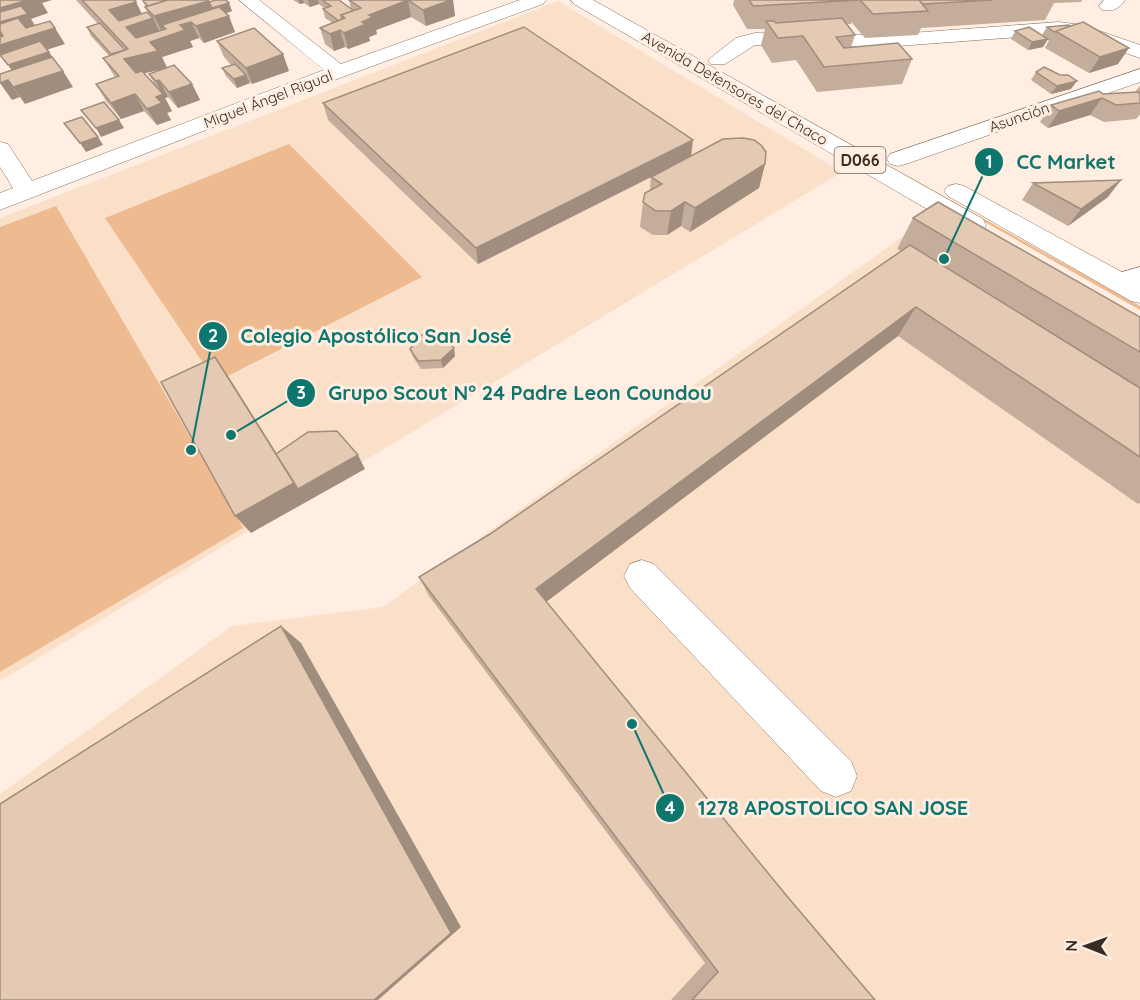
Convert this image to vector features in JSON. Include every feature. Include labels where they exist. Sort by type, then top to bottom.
[{"type":"main road","points":[[248,0],[338,72]]},
{"type":"main road","name":"Miguel Ángel Rigual","points":[[0,202],[338,72],[537,0]]},
{"type":"main road","name":"Avenida Defensores del Chaco","points":[[580,0],[1028,256]]},
{"type":"main road","name":"Avenida Defensores del Chaco","points":[[610,0],[898,159],[1132,284]]},
{"type":"main road","points":[[718,60],[743,42],[755,39],[884,41],[1059,28],[1075,29],[1140,52]]},
{"type":"main road","name":"Asunción","points":[[898,159],[1140,75]]},
{"type":"main road","points":[[0,149],[27,191]]},
{"type":"main road","points":[[642,576],[836,776]]},
{"type":"shaded area","points":[[593,0],[1140,306],[1140,310]]},
{"type":"shaded area","points":[[558,1],[842,172],[0,681],[0,218]]},
{"type":"shaded area","points":[[289,144],[422,277],[216,382],[105,218]]},
{"type":"shaded area","points":[[56,206],[243,528],[0,672],[0,227]]},
{"type":"shaded area","points":[[922,223],[1140,350],[1140,1000],[0,1000],[0,794],[232,626],[383,607]]},
{"type":"building","points":[[0,0],[28,0],[0,8]]},
{"type":"building","points":[[82,0],[134,0],[136,2],[109,10],[119,21],[147,12],[153,18],[126,27],[136,38],[166,29],[162,25],[219,7],[229,16],[196,26],[191,22],[180,25],[185,30],[150,42],[158,51],[124,59],[136,73],[142,71],[163,94],[156,97],[162,103],[147,109],[135,94],[111,103],[96,84],[119,76],[103,58],[128,49]]},
{"type":"building","points":[[168,0],[148,6],[143,1]]},
{"type":"building","points":[[168,0],[209,1],[154,16],[145,7]]},
{"type":"building","points":[[226,0],[229,3],[212,8],[209,2]]},
{"type":"building","points":[[322,0],[339,0],[354,11],[341,15],[342,20],[339,21],[323,9],[331,6]]},
{"type":"building","points":[[349,0],[408,0],[369,15],[373,17],[362,22],[366,24],[344,33],[340,30],[330,34],[320,28],[345,18],[341,15],[361,8]]},
{"type":"building","points":[[408,0],[451,0],[423,10]]},
{"type":"building","points":[[749,0],[859,0],[753,6]]},
{"type":"building","points":[[860,0],[919,0],[928,11],[873,14]]},
{"type":"building","points":[[919,0],[992,0],[923,4]]},
{"type":"building","points":[[21,6],[28,14],[0,22],[0,12]]},
{"type":"building","points":[[18,18],[26,28],[50,21],[55,28],[0,45],[0,37],[3,36],[0,24]]},
{"type":"building","points":[[842,18],[855,35],[836,37],[844,48],[898,43],[912,59],[824,67],[803,36],[778,38],[766,21],[776,23]]},
{"type":"building","points":[[1083,22],[1129,48],[1100,57],[1055,31]]},
{"type":"building","points":[[100,23],[125,50],[111,54],[87,27]]},
{"type":"building","points":[[1069,25],[1054,32],[1047,27]]},
{"type":"building","points":[[524,27],[693,140],[476,248],[323,103]]},
{"type":"building","points":[[1029,27],[1048,39],[1032,42],[1015,31]]},
{"type":"building","points":[[254,28],[283,54],[246,68],[217,41]]},
{"type":"building","points":[[40,41],[49,52],[8,65],[0,55]]},
{"type":"building","points":[[52,57],[63,71],[13,87],[8,80],[0,83],[0,74]]},
{"type":"building","points":[[235,64],[246,75],[234,79],[222,68]]},
{"type":"building","points":[[174,65],[192,84],[169,92],[159,80],[156,81],[149,74]]},
{"type":"building","points":[[1044,67],[1060,75],[1068,75],[1077,81],[1057,86],[1036,72]]},
{"type":"building","points":[[1099,91],[1103,94],[1138,92],[1140,103],[1116,105],[1102,98],[1059,111],[1051,105]]},
{"type":"building","points":[[104,102],[119,120],[96,128],[81,110]]},
{"type":"building","points":[[82,117],[98,137],[80,143],[64,123]]},
{"type":"building","points":[[723,139],[754,140],[761,145],[766,152],[765,164],[695,208],[685,202],[671,211],[656,211],[643,202],[645,193],[662,184],[651,177]]},
{"type":"building","points":[[1121,180],[1081,209],[1033,183]]},
{"type":"building","points":[[938,202],[1140,317],[1140,352],[913,218]]},
{"type":"building","points":[[910,245],[1140,388],[1140,457],[916,307],[536,589],[786,895],[875,1000],[692,1000],[718,972],[419,577],[490,534]]},
{"type":"building","points":[[442,334],[454,348],[441,360],[418,361],[410,349],[421,335]]},
{"type":"building","points":[[215,357],[294,483],[235,516],[161,382]]},
{"type":"building","points":[[337,431],[358,455],[298,489],[276,454],[308,432]]},
{"type":"building","points":[[281,626],[451,933],[374,1000],[0,1000],[0,804]]},
{"type":"place","name":"CC Market","points":[[944,259]]},
{"type":"place","name":"Grupo Scout N° 24 Padre Leon Coundou","points":[[231,435]]},
{"type":"place","name":"Colegio Apostólico San José","points":[[191,450]]},
{"type":"place","name":"1278 APOSTOLICO SAN JOSE","points":[[632,724]]}]
